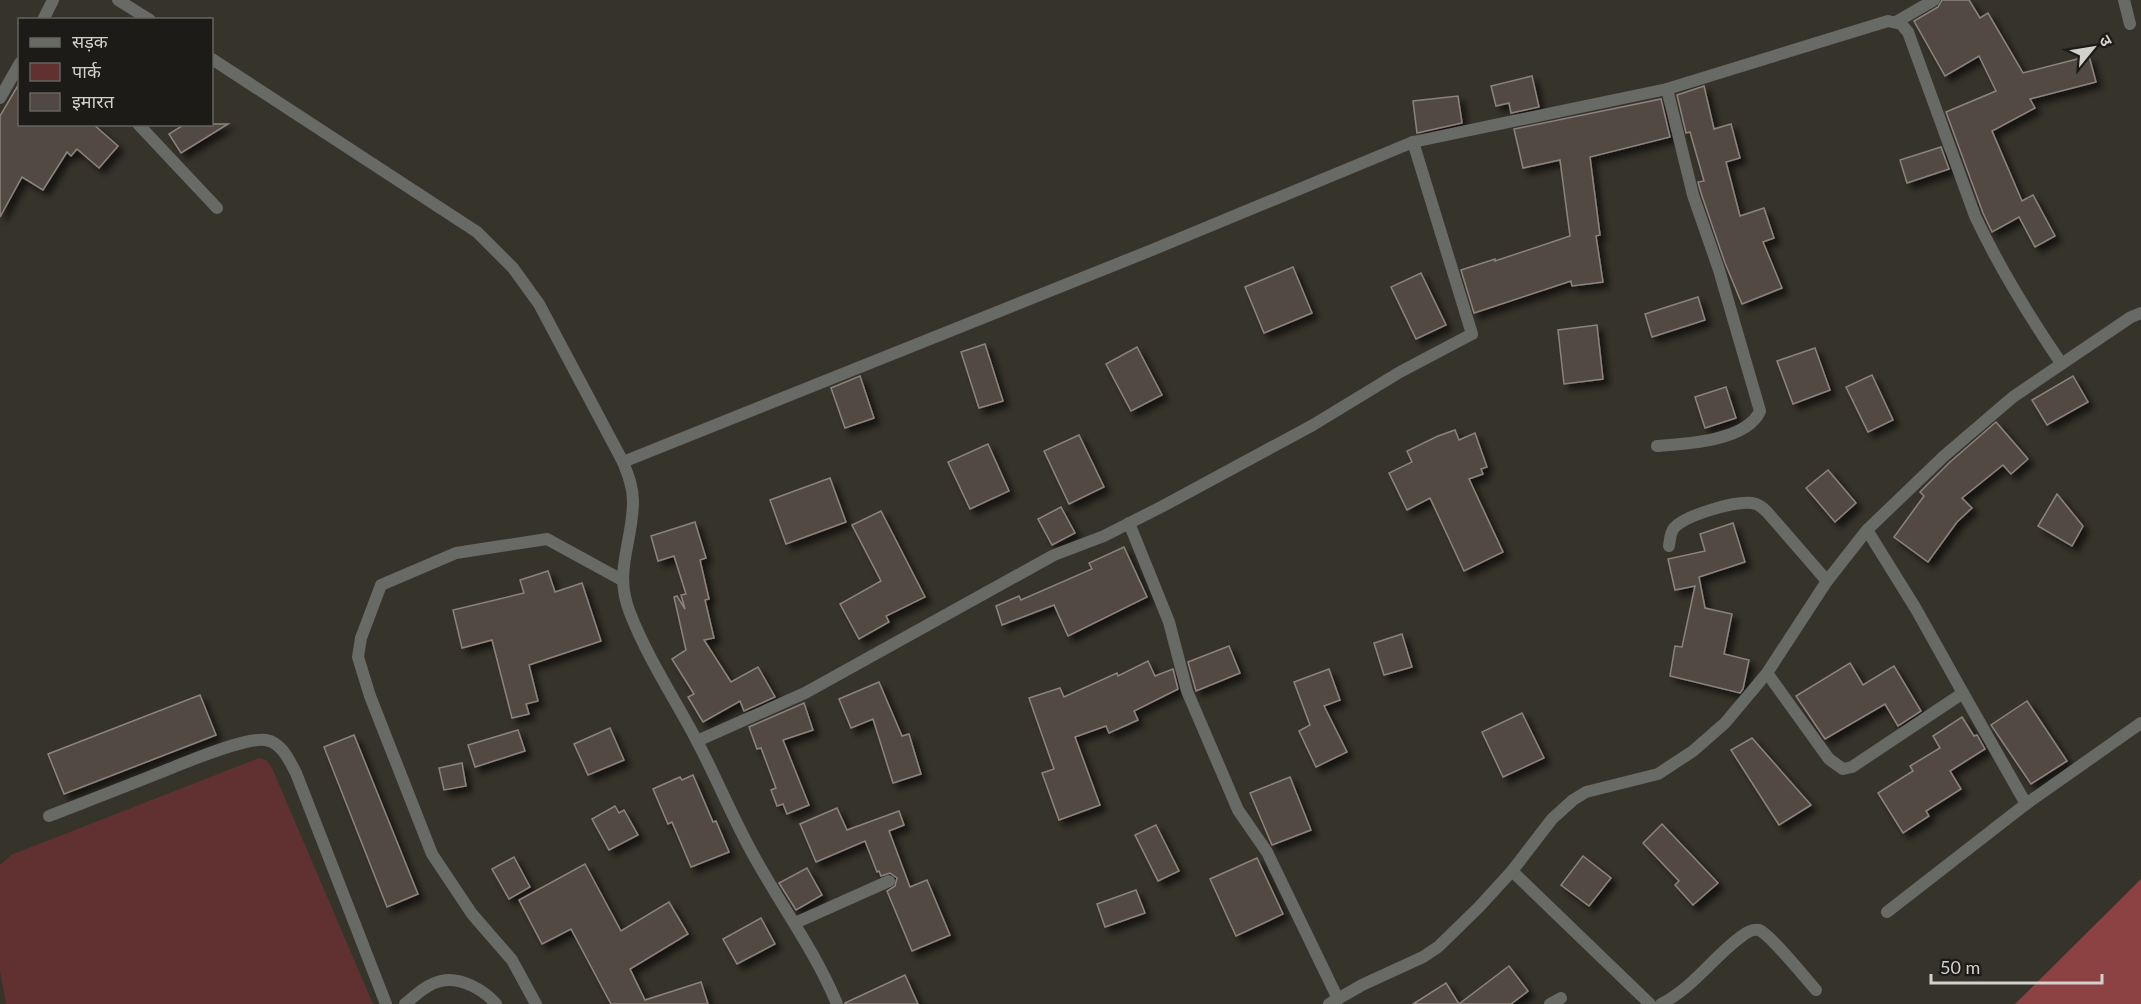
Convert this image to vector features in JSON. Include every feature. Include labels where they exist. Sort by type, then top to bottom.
[{"type":"street","points":[[44,18],[53,0]]},
{"type":"street","points":[[118,0],[147,18]]},
{"type":"street","points":[[1896,22],[1934,0]]},
{"type":"street","points":[[2124,0],[2130,24]]},
{"type":"street","points":[[623,462],[1141,255],[1413,142],[1667,89],[1888,21],[1896,22],[1905,27],[1908,32],[1968,197],[1989,245],[2033,323],[2061,363]]},
{"type":"street","points":[[213,60],[477,232],[513,268],[539,304],[623,462],[631,484],[633,500],[622,580],[629,612],[758,863],[795,923],[837,1004]]},
{"type":"street","points":[[0,98],[18,66]]},
{"type":"street","points":[[1657,446],[1705,440],[1738,432],[1757,419],[1760,411],[1719,270],[1693,195],[1667,89]]},
{"type":"street","points":[[140,126],[217,208]]},
{"type":"street","points":[[697,741],[805,693],[1054,555],[1104,536],[1129,523],[1313,426],[1400,372],[1472,334],[1413,142]]},
{"type":"street","points":[[1129,523],[1169,622],[1187,690],[1238,810],[1267,852],[1334,1001],[1362,985],[1423,957],[1438,947],[1479,907],[1512,871],[1552,819],[1573,800],[1586,792],[1647,778],[1671,767],[1693,751],[1725,723],[1767,673],[1827,581],[1868,530],[1944,456],[2013,397],[2131,317],[2141,313]]},
{"type":"street","points":[[1669,546],[1673,529],[1680,523],[1730,505],[1751,503],[1761,506],[1768,513],[1827,581]]},
{"type":"street","points":[[1868,530],[1916,609],[2026,804]]},
{"type":"street","points":[[536,1004],[512,960],[498,941],[472,914],[432,854],[370,696],[358,657],[361,638],[381,585],[456,553],[547,539],[622,580]]},
{"type":"street","points":[[1767,673],[1829,759],[1843,768],[1852,767],[1963,693]]},
{"type":"street","points":[[1887,912],[2026,804],[2141,723]]},
{"type":"street","points":[[49,816],[219,750],[259,740],[269,740],[287,755],[296,773],[386,1004]]},
{"type":"street","points":[[1512,871],[1650,1004]]},
{"type":"street","points":[[795,923],[889,881]]},
{"type":"street","points":[[1661,1004],[1692,982],[1742,936],[1752,930],[1760,931],[1770,940],[1816,990]]},
{"type":"street","points":[[405,1004],[424,988],[442,981],[466,984],[481,991],[496,1004]]},
{"type":"green space","points":[[259,758],[266,760],[272,768],[373,1004],[6,1004],[0,971],[0,865],[11,855]]},
{"type":"shaded area","points":[[2141,879],[2141,1004],[2015,1004]]},
{"type":"building","points":[[1942,0],[1969,0],[1980,18],[1988,13],[2023,73],[2089,56],[2096,82],[2030,99],[2035,108],[1992,131],[2022,201],[2033,195],[2055,236],[2035,247],[2019,217],[1992,232],[1983,213],[1946,112],[1996,91],[1979,56],[1945,76],[1914,21],[1938,7]]},
{"type":"building","points":[[1532,76],[1539,107],[1511,113],[1509,103],[1496,106],[1491,86]]},
{"type":"building","points":[[18,85],[18,126],[95,126],[118,146],[99,168],[77,149],[71,156],[67,152],[43,190],[22,177],[0,217],[0,116]]},
{"type":"building","points":[[1704,86],[1714,129],[1731,124],[1740,158],[1726,162],[1740,216],[1764,208],[1774,238],[1763,242],[1782,288],[1742,304],[1701,193],[1698,182],[1704,181],[1690,132],[1686,133],[1677,95]]},
{"type":"building","points":[[1458,96],[1462,123],[1417,133],[1413,101]]},
{"type":"building","points":[[1661,99],[1670,137],[1590,157],[1600,235],[1596,236],[1603,282],[1572,286],[1571,281],[1474,313],[1461,270],[1570,236],[1560,160],[1523,168],[1514,129]]},
{"type":"building","points":[[228,124],[181,153],[169,134],[182,126]]},
{"type":"building","points":[[1941,147],[1949,169],[1907,183],[1900,160]]},
{"type":"building","points":[[1293,267],[1312,313],[1264,333],[1245,287]]},
{"type":"building","points":[[1421,273],[1446,325],[1416,339],[1391,287]]},
{"type":"building","points":[[1698,297],[1705,320],[1652,337],[1645,314]]},
{"type":"building","points":[[1597,325],[1603,379],[1564,384],[1558,330]]},
{"type":"building","points":[[985,344],[1003,401],[979,408],[961,352]]},
{"type":"building","points":[[1137,347],[1162,395],[1131,411],[1106,364]]},
{"type":"building","points":[[1815,348],[1830,390],[1793,404],[1777,361]]},
{"type":"building","points":[[1872,375],[1893,420],[1868,432],[1846,387]]},
{"type":"building","points":[[860,376],[874,418],[845,428],[831,388]]},
{"type":"building","points":[[2073,376],[2088,402],[2047,425],[2032,400]]},
{"type":"building","points":[[1726,387],[1736,418],[1705,428],[1695,397]]},
{"type":"building","points":[[1996,422],[2028,459],[2011,474],[2003,465],[1962,498],[1972,508],[1957,522],[1928,562],[1894,537],[1924,496],[1920,492]]},
{"type":"building","points":[[1455,430],[1459,440],[1475,433],[1487,467],[1481,469],[1483,474],[1469,479],[1503,552],[1464,571],[1430,498],[1407,510],[1389,473],[1412,462],[1407,451]]},
{"type":"building","points":[[1079,435],[1104,487],[1069,504],[1044,451]]},
{"type":"building","points":[[988,444],[1009,491],[970,509],[948,462]]},
{"type":"building","points":[[1828,470],[1856,503],[1835,522],[1806,488]]},
{"type":"building","points":[[830,478],[846,522],[786,544],[770,500]]},
{"type":"building","points":[[2057,494],[2083,526],[2072,546],[2038,526]]},
{"type":"building","points":[[1061,507],[1075,533],[1052,545],[1038,519]]},
{"type":"building","points":[[881,511],[925,597],[886,616],[889,622],[859,639],[840,604],[881,581],[852,525]]},
{"type":"building","points":[[695,522],[706,558],[700,560],[709,599],[705,600],[714,638],[704,640],[731,682],[758,667],[775,697],[744,711],[740,701],[703,722],[688,697],[694,694],[672,659],[686,650],[674,597],[677,596],[685,609],[681,595],[686,594],[674,556],[658,561],[651,536]]},
{"type":"building","points":[[1733,523],[1745,562],[1699,577],[1705,608],[1732,614],[1724,654],[1749,660],[1743,689],[1740,693],[1670,676],[1675,646],[1682,647],[1695,586],[1675,590],[1668,559],[1705,551],[1700,534]]},
{"type":"building","points":[[1124,547],[1147,597],[1068,636],[1054,605],[1002,625],[996,606],[1019,596],[1021,600],[1092,569],[1089,563]]},
{"type":"building","points":[[548,571],[555,592],[582,583],[601,641],[529,665],[538,701],[526,704],[529,714],[512,718],[492,640],[462,648],[453,610],[524,593],[520,580]]},
{"type":"building","points":[[1402,634],[1412,667],[1384,675],[1374,643]]},
{"type":"building","points":[[1229,646],[1240,673],[1196,691],[1188,662]]},
{"type":"building","points":[[1148,661],[1155,676],[1173,669],[1178,689],[1134,711],[1138,720],[1109,733],[1106,726],[1075,737],[1100,805],[1059,820],[1042,773],[1054,769],[1029,698],[1060,688],[1064,697],[1117,673],[1118,676]]},
{"type":"building","points":[[1850,663],[1863,685],[1894,666],[1921,711],[1898,726],[1885,704],[1825,739],[1796,696]]},
{"type":"building","points":[[1329,669],[1340,700],[1324,706],[1347,752],[1316,767],[1299,731],[1310,725],[1294,682]]},
{"type":"building","points":[[879,682],[902,736],[909,734],[921,774],[893,783],[873,719],[851,728],[839,699]]},
{"type":"building","points":[[200,695],[216,735],[64,794],[48,754]]},
{"type":"building","points":[[2027,701],[2067,761],[2031,784],[1991,725]]},
{"type":"building","points":[[804,703],[813,730],[783,740],[809,805],[787,814],[783,804],[777,806],[771,790],[776,788],[761,748],[757,749],[749,727]]},
{"type":"building","points":[[1522,713],[1544,758],[1503,777],[1482,732]]},
{"type":"building","points":[[1962,717],[1985,749],[1950,771],[1961,789],[1926,811],[1929,816],[1903,833],[1878,793],[1913,771],[1910,766],[1940,748],[1933,736]]},
{"type":"building","points":[[610,728],[624,760],[588,775],[574,744]]},
{"type":"building","points":[[518,730],[525,751],[475,767],[468,745]]},
{"type":"building","points":[[354,735],[418,894],[387,907],[324,747]]},
{"type":"building","points":[[1752,738],[1811,805],[1779,825],[1731,750]]},
{"type":"building","points":[[462,763],[466,786],[444,790],[439,768]]},
{"type":"building","points":[[693,775],[729,852],[691,867],[672,822],[668,824],[653,789],[680,777],[682,780]]},
{"type":"building","points":[[1290,777],[1311,830],[1272,845],[1250,793]]},
{"type":"building","points":[[615,806],[619,813],[624,810],[638,835],[609,850],[592,819]]},
{"type":"building","points":[[837,808],[847,830],[899,811],[904,825],[889,831],[910,887],[927,880],[950,935],[912,951],[887,891],[895,886],[897,878],[890,873],[881,876],[879,871],[877,872],[865,841],[816,862],[800,824]]},
{"type":"building","points":[[1662,824],[1718,883],[1693,905],[1675,885],[1679,881],[1643,843]]},
{"type":"building","points":[[1156,825],[1179,871],[1158,881],[1135,835]]},
{"type":"building","points":[[1583,856],[1611,878],[1589,906],[1561,885]]},
{"type":"building","points":[[514,857],[530,887],[509,899],[492,869]]},
{"type":"building","points":[[1257,858],[1283,914],[1236,936],[1210,879]]},
{"type":"building","points":[[585,864],[621,931],[669,902],[688,934],[630,969],[645,1000],[701,982],[708,1004],[611,1004],[571,929],[542,944],[519,900]]},
{"type":"building","points":[[807,868],[822,895],[796,910],[779,883]]},
{"type":"building","points":[[1136,890],[1145,913],[1105,927],[1097,904]]},
{"type":"building","points":[[761,918],[775,944],[737,964],[723,939]]},
{"type":"building","points":[[1509,966],[1528,991],[1511,1004],[1459,1004]]},
{"type":"building","points":[[905,975],[918,1004],[845,1004],[845,1003]]},
{"type":"building","points":[[1446,983],[1459,1004],[1413,1004]]}]
